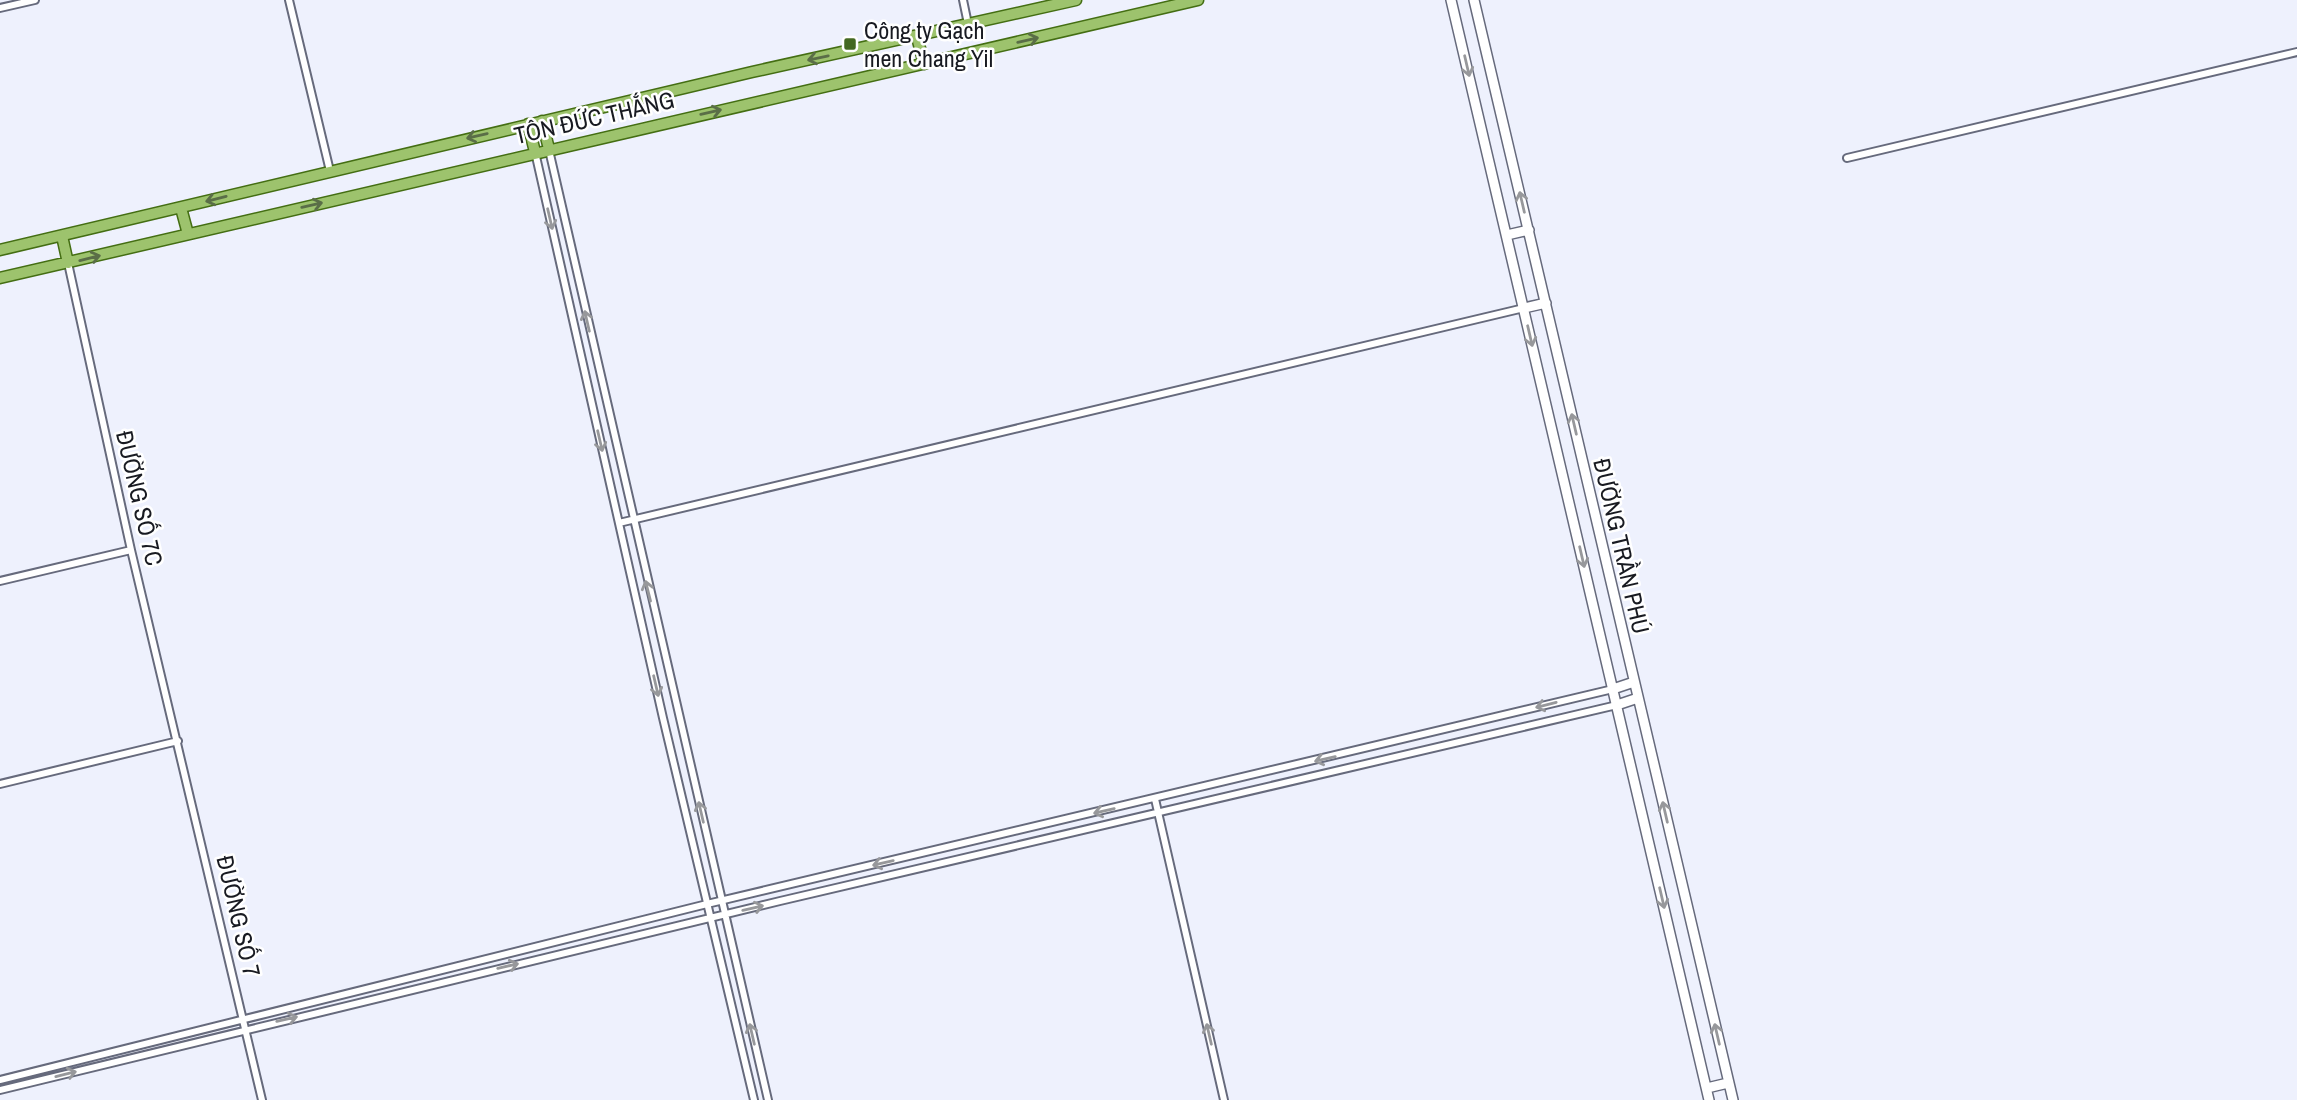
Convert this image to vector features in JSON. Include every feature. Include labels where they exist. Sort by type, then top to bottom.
[{"type":"main road","name":"TÔN ĐỨC THẮNG","points":[[0,250],[528,124],[1076,0]]},
{"type":"main road","name":"TÔN ĐỨC THẮNG","points":[[0,278],[924,64],[1168,4],[1198,0]]},
{"type":"main road","name":"ĐƯỜNG TRẦN PHÚ","points":[[1451,0],[1709,1100]]},
{"type":"main road","name":"ĐƯỜNG TRẦN PHÚ","points":[[1474,0],[1732,1100]]},
{"type":"main road","points":[[917,37],[924,64]]},
{"type":"main road","points":[[542,121],[549,149]]},
{"type":"main road","points":[[528,124],[535,152]]},
{"type":"main road","points":[[181,208],[188,234]]},
{"type":"main road","points":[[1507,235],[1529,230]]},
{"type":"main road","points":[[62,236],[68,263]]},
{"type":"main road","points":[[1524,308],[1546,303]]},
{"type":"main road","points":[[1613,689],[1634,682]]},
{"type":"main road","points":[[1616,705],[1638,698]]},
{"type":"main road","points":[[1707,1088],[1728,1083]]},
{"type":"street","points":[[0,8],[35,0]]},
{"type":"street","points":[[289,0],[330,171]]},
{"type":"street","points":[[963,0],[968,24]]},
{"type":"street","points":[[1847,158],[2297,52]]},
{"type":"street","points":[[549,149],[632,520],[768,1100]]},
{"type":"street","points":[[535,152],[663,718],[754,1100]]},
{"type":"street","name":"ĐƯỜNG SỐ 7C","points":[[68,263],[131,550],[178,741]]},
{"type":"street","points":[[619,523],[1524,308]]},
{"type":"street","points":[[581,355],[594,352]]},
{"type":"street","points":[[0,582],[131,550]]},
{"type":"street","points":[[0,1080],[706,904],[1613,689]]},
{"type":"street","points":[[0,1090],[710,918],[1616,705]]},
{"type":"street","points":[[663,718],[678,715]]},
{"type":"street","points":[[0,783],[178,741]]},
{"type":"street","name":"ĐƯỜNG SỐ 7","points":[[178,741],[262,1100]]},
{"type":"street","points":[[1394,742],[1398,756]]},
{"type":"street","points":[[1155,799],[1224,1100]]},
{"type":"street","points":[[943,849],[947,862]]},
{"type":"place","name":"Công ty Gạch men Chang Yil","points":[[850,44]]}]
